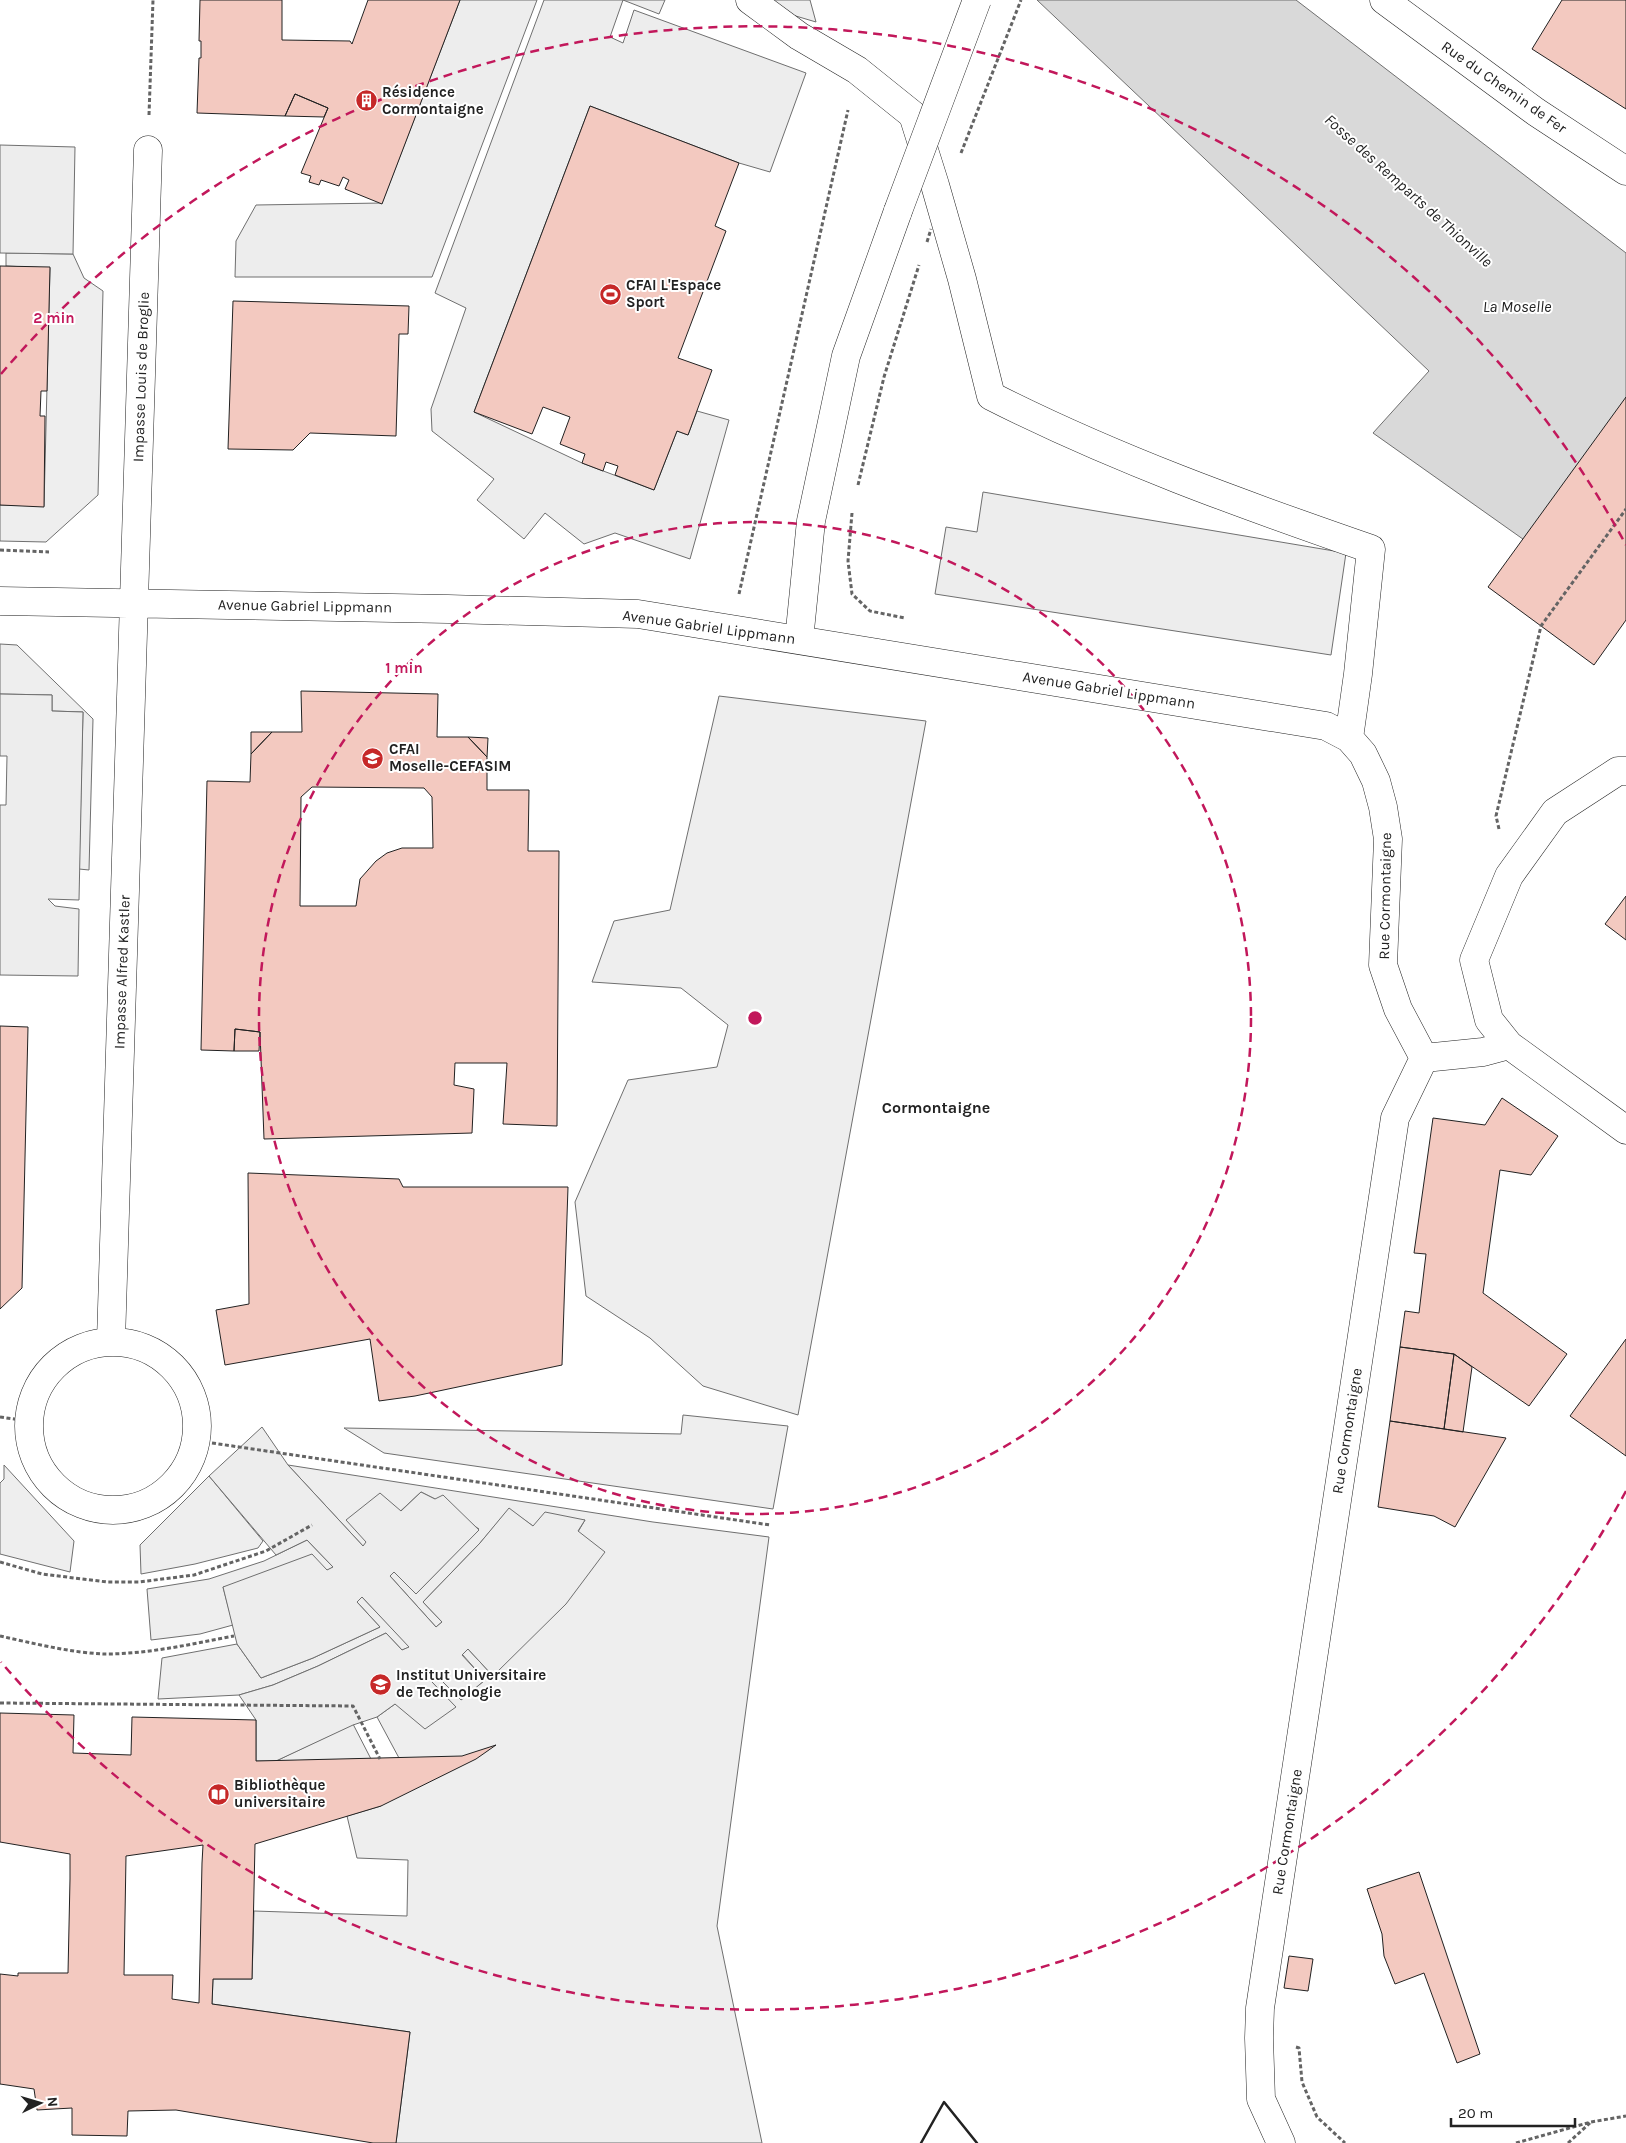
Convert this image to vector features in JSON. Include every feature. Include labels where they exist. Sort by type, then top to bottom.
[{"type":"street","points":[[750,0],[799,36],[857,70],[913,115],[936,185],[962,278],[991,396],[1046,424],[1204,490],[1370,549],[1358,674],[1349,738]]},
{"type":"street","points":[[799,640],[811,521],[846,356],[977,0]]},
{"type":"street","name":"Rue du Chemin de Fer","points":[[1384,0],[1536,112],[1626,171]]},
{"type":"street","name":"Impasse Louis de Broglie","points":[[134,603],[148,150]]},
{"type":"street","name":"Avenue Gabriel Lippmann","points":[[0,601],[638,614],[1326,726],[1349,738]]},
{"type":"street","name":"Impasse Alfred Kastler","points":[[111,1341],[134,603]]},
{"type":"street","name":"Rue Cormontaigne","points":[[1281,2143],[1261,2099],[1260,2008],[1395,1118],[1424,1058],[1398,1009],[1383,965],[1388,839],[1384,807],[1376,781],[1363,754],[1349,738]]},
{"type":"street","points":[[1626,771],[1618,771],[1555,812],[1509,876],[1474,960],[1489,1020],[1510,1045],[1626,1130]]},
{"type":"street","points":[[1424,1058],[1483,1052],[1510,1045]]},
{"type":"street","points":[[111,1341],[138,1345],[162,1358],[181,1377],[194,1402],[197,1429],[192,1455],[179,1478],[160,1496],[135,1508],[109,1511],[83,1505],[60,1492],[42,1472],[30,1448],[28,1421],[34,1396],[46,1374],[64,1357],[86,1346],[111,1341]]},
{"type":"path","points":[[148,150],[153,0]]},
{"type":"path","points":[[957,162],[1021,0]]},
{"type":"path","points":[[732,629],[857,70]]},
{"type":"path","points":[[924,249],[932,225]]},
{"type":"path","points":[[856,491],[884,377],[920,263]]},
{"type":"path","points":[[1509,876],[1496,816],[1540,626],[1626,509]]},
{"type":"path","points":[[852,510],[848,560],[852,594],[870,611],[905,618]]},
{"type":"path","points":[[0,550],[49,552]]},
{"type":"path","points":[[0,1417],[28,1421]]},
{"type":"path","points":[[212,1443],[770,1525]]},
{"type":"path","points":[[0,1562],[42,1574],[107,1582],[139,1582],[194,1575],[266,1551],[312,1525]]},
{"type":"path","points":[[0,1636],[104,1654],[160,1650],[234,1636]]},
{"type":"path","points":[[0,1703],[353,1706],[380,1759]]},
{"type":"path","points":[[1259,2038],[1299,2048],[1302,2082],[1317,2117],[1345,2143]]},
{"type":"path","points":[[1516,2143],[1590,2122],[1626,2116]]},
{"type":"path","points":[[1568,2143],[1590,2122]]},
{"type":"shaded area","points":[[460,0],[537,0],[432,277],[235,277],[236,241],[256,205],[382,203]]},
{"type":"shaded area","points":[[544,0],[623,0],[610,37],[623,43],[634,10],[806,73],[770,172],[739,163],[590,106],[474,412],[582,463],[654,490],[677,431],[688,435],[697,411],[729,420],[690,559],[615,533],[584,544],[545,513],[524,539],[477,500],[494,479],[432,431],[431,409],[466,308],[435,293]]},
{"type":"shaded area","points":[[623,0],[665,0],[659,14]]},
{"type":"shaded area","points":[[770,0],[810,0],[816,22],[789,14]]},
{"type":"shaded area","points":[[0,145],[75,147],[73,254],[0,253]]},
{"type":"shaded area","points":[[6,253],[73,254],[84,278],[103,291],[98,495],[46,542],[0,541],[0,505],[44,506],[50,268],[6,266]]},
{"type":"shaded area","points":[[983,492],[1346,553],[1331,655],[935,594],[946,527],[977,532]]},
{"type":"shaded area","points":[[0,644],[17,645],[93,719],[89,870],[79,869],[83,712],[52,711],[52,695],[0,694]]},
{"type":"shaded area","points":[[0,694],[52,695],[52,711],[83,712],[79,900],[48,899],[55,906],[79,909],[78,976],[0,975],[0,805],[6,805],[7,756],[0,756]]},
{"type":"shaded area","points":[[719,696],[926,721],[798,1415],[703,1386],[650,1338],[586,1296],[575,1202],[628,1080],[717,1067],[728,1025],[681,988],[592,982],[614,921],[670,910]]},
{"type":"shaded area","points":[[683,1415],[788,1426],[773,1509],[384,1453],[344,1428],[681,1434]]},
{"type":"shaded area","points":[[262,1427],[288,1465],[363,1546],[366,1542],[346,1520],[380,1493],[401,1511],[421,1492],[435,1499],[443,1495],[479,1530],[416,1594],[394,1572],[390,1576],[436,1627],[442,1622],[423,1602],[480,1543],[509,1508],[533,1526],[545,1512],[585,1520],[578,1531],[605,1552],[566,1604],[493,1676],[468,1649],[462,1655],[485,1680],[461,1700],[437,1676],[432,1682],[456,1707],[425,1729],[395,1704],[377,1717],[353,1725],[276,1761],[256,1761],[256,1720],[239,1695],[273,1685],[318,1666],[386,1633],[402,1650],[409,1647],[362,1597],[357,1602],[380,1627],[313,1658],[261,1678],[237,1644],[223,1587],[312,1554],[327,1570],[333,1567],[307,1540],[276,1555],[209,1476]]},
{"type":"shaded area","points":[[4,1465],[74,1541],[70,1572],[0,1554],[0,1483],[4,1479]]},
{"type":"shaded area","points":[[288,1465],[653,1522],[769,1537],[717,1926],[762,2143],[396,2143],[410,2032],[212,2004],[213,1979],[252,1979],[254,1911],[407,1916],[408,1860],[357,1858],[347,1816],[381,1806],[399,1758],[377,1717],[395,1704],[455,1707],[431,1681],[437,1676],[461,1700],[485,1680],[462,1654],[468,1649],[493,1676],[585,1520],[533,1526],[509,1509],[480,1543],[423,1602],[442,1622],[436,1627],[390,1576],[394,1571],[416,1594],[479,1529],[435,1499],[421,1492],[363,1546]]},
{"type":"shaded area","points":[[209,1476],[263,1541],[258,1548],[195,1564],[141,1574],[140,1545]]},
{"type":"shaded area","points":[[307,1540],[333,1567],[328,1570],[223,1587],[233,1625],[200,1634],[151,1640],[147,1589],[209,1579],[264,1561]]},
{"type":"shaded area","points":[[362,1597],[410,1647],[402,1650],[386,1633],[318,1666],[273,1685],[239,1695],[158,1699],[162,1658],[237,1644],[261,1678],[313,1658],[380,1627],[357,1602]]},
{"type":"shaded area","points":[[353,1724],[371,1759],[276,1761]]},
{"type":"water","name":"La Moselle","points":[[1037,0],[1296,0],[1626,253],[1626,612],[1373,433],[1429,371]]},
{"type":"building","name":"Résidence Cormontaigne","points":[[200,0],[282,0],[282,40],[350,41],[352,44],[368,0],[460,0],[382,204],[345,189],[349,180],[343,177],[339,186],[321,180],[319,185],[309,182],[311,176],[301,173],[328,108],[295,94],[285,116],[197,113],[199,58],[201,58],[201,41],[199,41]]},
{"type":"building","points":[[1562,0],[1626,0],[1626,109],[1532,49]]},
{"type":"building","points":[[295,94],[328,108],[324,117],[285,116]]},
{"type":"building","name":"CFAI L'Espace Sport","points":[[590,106],[739,163],[715,226],[726,231],[678,358],[712,370],[688,435],[677,431],[654,490],[615,475],[618,466],[606,462],[603,471],[582,463],[585,454],[560,444],[570,417],[543,407],[532,434],[474,412]]},
{"type":"building","points":[[0,266],[50,267],[47,391],[41,391],[40,416],[45,416],[44,507],[0,505]]},
{"type":"building","points":[[233,301],[409,306],[408,334],[399,334],[396,436],[310,433],[293,450],[228,449]]},
{"type":"building","points":[[1626,397],[1626,620],[1594,665],[1488,587]]},
{"type":"building","points":[[301,691],[438,694],[437,737],[468,737],[487,757],[487,790],[529,790],[528,851],[559,851],[557,1126],[503,1124],[507,1063],[455,1063],[454,1085],[474,1089],[472,1133],[264,1139],[260,1032],[235,1029],[234,1051],[201,1050],[207,781],[250,782],[251,754],[272,732],[302,732]],"holes":[[[312,787],[424,788],[432,797],[433,848],[402,848],[387,853],[376,861],[360,879],[356,906],[300,906],[301,797]]]},
{"type":"building","points":[[251,732],[272,732],[251,754]]},
{"type":"building","points":[[468,737],[488,738],[487,757]]},
{"type":"building","points":[[1626,896],[1626,940],[1605,924]]},
{"type":"building","points":[[0,1026],[28,1027],[22,1288],[0,1309]]},
{"type":"building","points":[[235,1029],[260,1032],[259,1051],[234,1051]]},
{"type":"building","points":[[1502,1098],[1558,1136],[1531,1175],[1500,1170],[1483,1293],[1567,1354],[1529,1406],[1454,1354],[1400,1347],[1405,1311],[1419,1313],[1426,1254],[1414,1253],[1433,1118],[1485,1125]]},
{"type":"building","points":[[248,1173],[399,1179],[403,1187],[568,1187],[562,1365],[415,1396],[379,1401],[370,1339],[225,1365],[216,1310],[249,1304]]},
{"type":"building","points":[[1626,1339],[1626,1456],[1570,1416]]},
{"type":"building","points":[[1400,1347],[1454,1354],[1444,1429],[1390,1421]]},
{"type":"building","points":[[1454,1354],[1472,1367],[1463,1432],[1444,1429]]},
{"type":"building","points":[[1390,1421],[1506,1438],[1455,1527],[1434,1516],[1378,1507]]},
{"type":"building","points":[[0,1713],[74,1715],[73,1753],[131,1755],[132,1717],[256,1720],[256,1761],[462,1756],[496,1745],[476,1759],[381,1806],[255,1844],[252,1979],[213,1979],[212,2004],[410,2032],[396,2143],[373,2143],[176,2110],[128,2111],[127,2136],[72,2135],[72,2108],[37,2110],[34,2089],[0,2084],[0,1974],[18,1976],[18,1973],[68,1973],[70,1854],[0,1842]],"holes":[[[203,1845],[199,2003],[172,1999],[173,1975],[124,1975],[126,1856]]]},
{"type":"building","points":[[1419,1872],[1480,2054],[1457,2063],[1424,1973],[1395,1984],[1384,1956],[1382,1934],[1367,1889]]},
{"type":"building","points":[[1289,1956],[1313,1959],[1308,1991],[1284,1988]]},
{"type":"wall","points":[[921,2143],[944,2102],[977,2143]]},
{"type":"place","name":"Résidence Cormontaigne","points":[[366,101]]},
{"type":"place","name":"CFAI L'Espace Sport","points":[[610,294]]},
{"type":"place","name":"CFAI Moselle-CEFASIM","points":[[373,758]]},
{"type":"place","name":"Institut Universitaire de Technologie","points":[[380,1684]]},
{"type":"place","name":"Bibliothèque universitaire","points":[[218,1794]]},
{"type":"district","name":"Cormontaigne","points":[[936,1107]]},
{"type":"water label","name":"Fosse des Remparts de Thionville","points":[[1409,190]]}]
